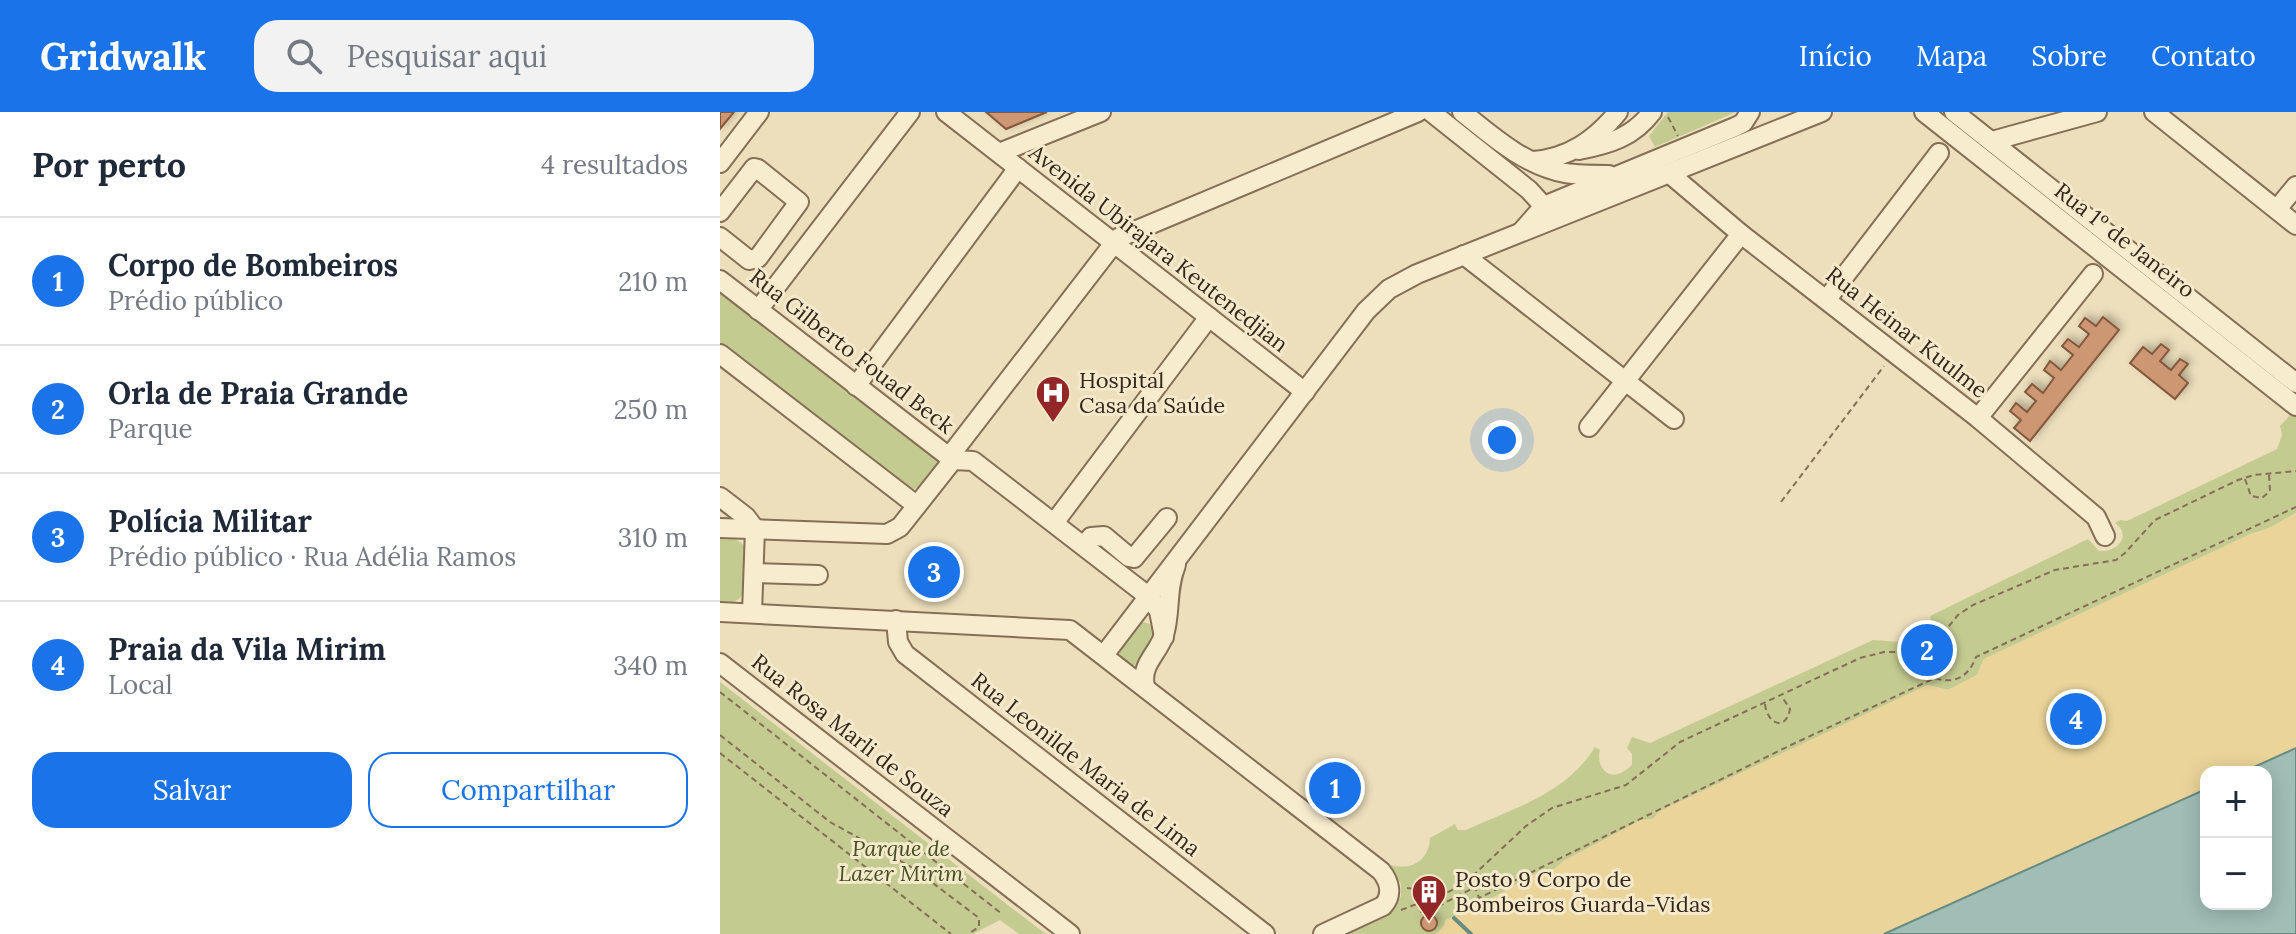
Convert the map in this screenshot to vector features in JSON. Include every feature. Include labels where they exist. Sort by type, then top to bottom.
[{"type":"street","points":[[720,163],[759,112]]},
{"type":"street","points":[[758,310],[910,112]]},
{"type":"street","name":"Avenida Ubirajara Keutenedjian","points":[[946,112],[1305,392]]},
{"type":"street","points":[[999,153],[1101,112]]},
{"type":"street","points":[[720,528],[887,534],[900,527],[1114,243],[1125,233],[1418,112]]},
{"type":"street","points":[[1431,112],[1529,190],[1550,213]]},
{"type":"street","points":[[1462,112],[1503,145],[1527,159],[1565,173],[1618,175]]},
{"type":"street","points":[[1575,151],[1618,112]]},
{"type":"street","points":[[1527,159],[1546,160],[1598,147],[1631,134],[1642,126],[1652,112]]},
{"type":"street","points":[[1550,213],[1670,174],[1784,119],[1822,112]]},
{"type":"street","name":"Rua 1º de Janeiro","points":[[1924,112],[2284,381]]},
{"type":"street","name":"Rua 1º de Janeiro","points":[[1954,112],[2284,381],[2296,406]]},
{"type":"street","points":[[1992,141],[2097,112]]},
{"type":"street","points":[[2154,112],[2296,225]]},
{"type":"street","points":[[1104,655],[1366,311],[1383,294],[1404,280],[1520,233],[1618,175],[1684,148],[1747,117]]},
{"type":"street","points":[[1827,299],[1939,153]]},
{"type":"street","points":[[720,212],[754,168],[799,202],[758,258],[749,260],[720,237]]},
{"type":"street","points":[[856,386],[1018,168]]},
{"type":"street","name":"Rua Heinar Kuulme","points":[[1670,174],[1741,234],[1978,418],[2096,517],[2105,536]]},
{"type":"street","points":[[2277,209],[2296,186]]},
{"type":"street","points":[[1589,427],[1741,234]]},
{"type":"street","points":[[1464,255],[1674,419]]},
{"type":"street","points":[[1978,418],[2093,274]]},
{"type":"street","name":"Rua Gilberto Fouad Beck","points":[[720,280],[951,458],[973,461],[1148,596]]},
{"type":"street","points":[[1054,523],[1209,317]]},
{"type":"street","points":[[720,354],[916,505]]},
{"type":"street","points":[[720,497],[746,517],[755,529],[752,613]]},
{"type":"street","points":[[1084,546],[1091,537],[1104,536],[1134,558],[1167,518]]},
{"type":"street","points":[[1145,687],[1145,666],[1163,630],[1169,587],[1178,559]]},
{"type":"street","points":[[754,573],[818,575]]},
{"type":"street","points":[[1148,596],[1159,611],[1163,630]]},
{"type":"street","points":[[720,612],[1070,630],[1386,877],[1390,902],[1323,934]]},
{"type":"street","points":[[1132,617],[1151,617],[1163,630]]},
{"type":"street","name":"Rua Leonilde Maria de Lima","points":[[896,620],[898,642],[905,654],[1265,934]]},
{"type":"street","name":"Rua Rosa Marli de Souza","points":[[720,663],[1070,934]]},
{"type":"street","points":[[1127,672],[1145,666]]},
{"type":"path","points":[[1665,112],[1684,148]]},
{"type":"path","points":[[1781,502],[1894,353]]},
{"type":"path","points":[[1390,902],[1428,902],[1464,884],[1526,826],[1546,812],[1565,803],[1626,785],[1680,742],[1868,655],[1927,649],[1966,609],[2055,570],[2116,560],[2155,520],[2245,478],[2296,471]]},
{"type":"path","points":[[2245,478],[2251,496],[2262,498],[2270,491],[2269,474]]},
{"type":"path","points":[[1390,902],[1415,889],[1421,912],[1475,887],[1479,898],[1935,678],[1959,679],[1971,670],[1976,657],[2296,507]]},
{"type":"path","points":[[720,692],[1002,914]]},
{"type":"path","points":[[1765,703],[1770,720],[1784,722],[1790,709],[1781,696]]},
{"type":"path","points":[[720,735],[830,822],[913,868],[979,918],[979,927],[968,934]]},
{"type":"path","points":[[720,753],[951,934]]},
{"type":"green space","points":[[1668,112],[1736,112],[1655,147],[1649,136]]},
{"type":"green space","points":[[720,290],[935,456],[938,466],[928,480],[920,487],[905,487],[720,344]]},
{"type":"green space","points":[[2293,412],[2296,414],[2296,513],[2275,525],[1984,659],[1977,675],[1948,690],[1928,685],[1660,811],[1653,819],[1641,820],[1554,869],[1542,870],[1446,920],[1436,934],[1336,934],[1393,907],[1401,896],[1401,884],[1391,865],[1406,866],[1418,862],[1429,846],[1430,838],[1455,824],[1458,830],[1466,830],[1538,798],[1569,777],[1595,747],[1600,750],[1599,760],[1606,772],[1621,773],[1632,765],[1632,754],[1627,748],[1632,737],[1650,743],[1873,640],[1906,642],[1921,638],[1933,628],[1930,616],[2088,539],[2099,551],[2111,549],[2122,538],[2120,528],[2115,523],[2127,521],[2277,449],[2282,435],[2280,426]]},
{"type":"green space","points":[[720,536],[733,537],[745,546],[745,589],[736,601],[729,603],[720,603]]},
{"type":"green space","points":[[1138,622],[1150,624],[1157,634],[1138,665],[1130,665],[1120,657],[1119,644]]},
{"type":"green space","name":"Parque de Lazer Mirim","points":[[720,682],[1046,934],[1019,934],[1000,920],[973,934],[720,934]]},
{"type":"sand","points":[[2296,513],[2296,748],[2256,766],[2200,766],[2200,792],[1884,934],[1436,934],[1444,927],[1446,920],[1542,870],[1554,869],[1641,820],[1653,819],[1660,811],[1928,685],[1948,690],[1977,675],[1984,659],[2253,533],[2270,528]]},
{"type":"water","points":[[2296,748],[2296,934],[1884,934],[2200,792],[2200,910],[2272,910],[2272,766],[2256,766]]},
{"type":"building","points":[[720,112],[734,112],[720,129]]},
{"type":"building","points":[[986,112],[1047,112],[1006,129]]},
{"type":"building","points":[[2103,317],[2119,330],[2030,441],[2014,428],[2021,420],[2010,411],[2016,403],[2027,412],[2036,401],[2025,392],[2032,384],[2043,393],[2054,378],[2044,370],[2050,361],[2061,370],[2073,355],[2062,346],[2068,339],[2079,347],[2089,334],[2079,326],[2085,318],[2096,326]]},
{"type":"building","points":[[2161,344],[2169,350],[2160,361],[2171,370],[2180,359],[2188,364],[2179,375],[2188,383],[2175,399],[2130,363],[2143,347],[2152,354]]},
{"type":"building","name":"Posto 9 Corpo de Bombeiros Guarda-Vidas","points":[[1429,915],[1437,923],[1429,931],[1421,923]]},
{"type":"waterway","points":[[1454,918],[1471,934]]},
{"type":"place","name":"Hospital Casa da Saúde","points":[[1053,424]]},
{"type":"place","name":"Polícia Militar","points":[[934,572]]},
{"type":"place","name":"Orla de Praia Grande","points":[[1927,650]]},
{"type":"place","name":"Praia da Vila Mirim","points":[[2076,719]]},
{"type":"place","name":"Corpo de Bombeiros","points":[[1335,788]]},
{"type":"place","name":"Posto 9 Corpo de Bombeiros Guarda-Vidas","points":[[1429,923]]}]
